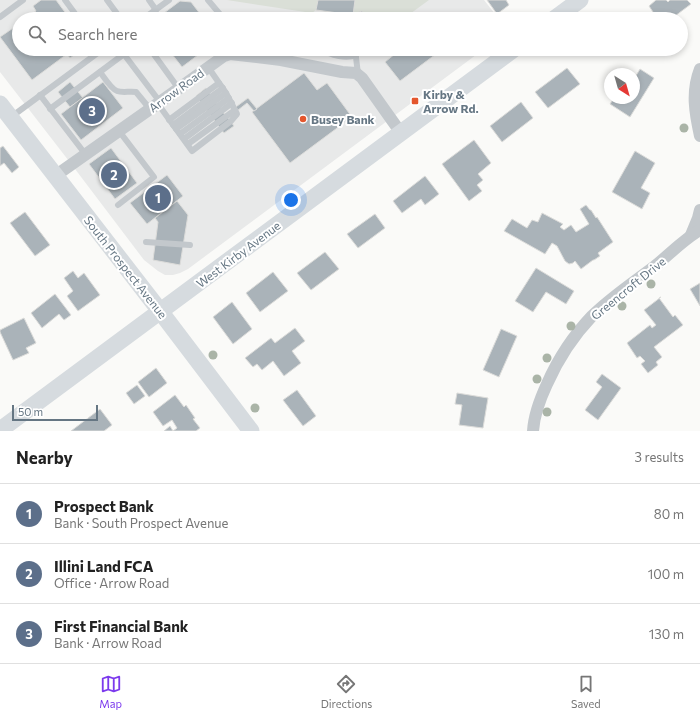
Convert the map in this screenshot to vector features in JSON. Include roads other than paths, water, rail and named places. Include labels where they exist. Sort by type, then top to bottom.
[{"type":"main road","points":[[564,12],[580,0]]},
{"type":"main road","name":"West Kirby Avenue","points":[[3,426],[505,56]]},
{"type":"main road","name":"South Prospect Avenue","points":[[3,109],[251,431]]},
{"type":"street","name":"Arrow Road","points":[[55,176],[224,56]]},
{"type":"street","name":"Arrow Road","points":[[251,56],[358,74]]},
{"type":"street","points":[[700,69],[694,96],[695,113],[700,136]]},
{"type":"street","points":[[358,74],[401,133]]},
{"type":"street","name":"Greencroft Drive","points":[[532,431],[541,398],[550,377],[566,349],[579,331],[607,303],[695,233],[700,210]]},
{"type":"lane","points":[[0,17],[23,0]]},
{"type":"lane","points":[[65,0],[74,12]]},
{"type":"lane","points":[[107,0],[116,12]]},
{"type":"lane","points":[[149,0],[156,10]]},
{"type":"lane","points":[[153,12],[169,0]]},
{"type":"lane","points":[[208,0],[218,12]]},
{"type":"lane","points":[[3,109],[40,96],[93,56]]},
{"type":"lane","points":[[50,109],[100,72],[118,56]]},
{"type":"lane","points":[[125,56],[156,105],[192,151],[231,121],[237,114],[226,93],[208,67]]},
{"type":"lane","points":[[155,56],[179,89]]},
{"type":"lane","points":[[356,56],[358,74]]},
{"type":"lane","points":[[100,72],[116,91],[136,92],[156,105]]},
{"type":"lane","points":[[178,132],[226,93]]},
{"type":"lane","points":[[178,132],[226,93]]},
{"type":"lane","points":[[178,132],[226,93]]},
{"type":"lane","points":[[40,96],[86,155]]},
{"type":"lane","points":[[118,205],[154,178],[119,131]]},
{"type":"lane","points":[[146,242],[190,245]]},
{"type":"place","name":"Kirby & Arrow Rd.","points":[[415,101]]},
{"type":"place","name":"First Financial Bank","points":[[92,111]]},
{"type":"place","name":"Busey Bank","points":[[303,119]]},
{"type":"place","name":"Illini Land FCA","points":[[114,175]]},
{"type":"place","name":"Prospect Bank","points":[[158,198]]}]
